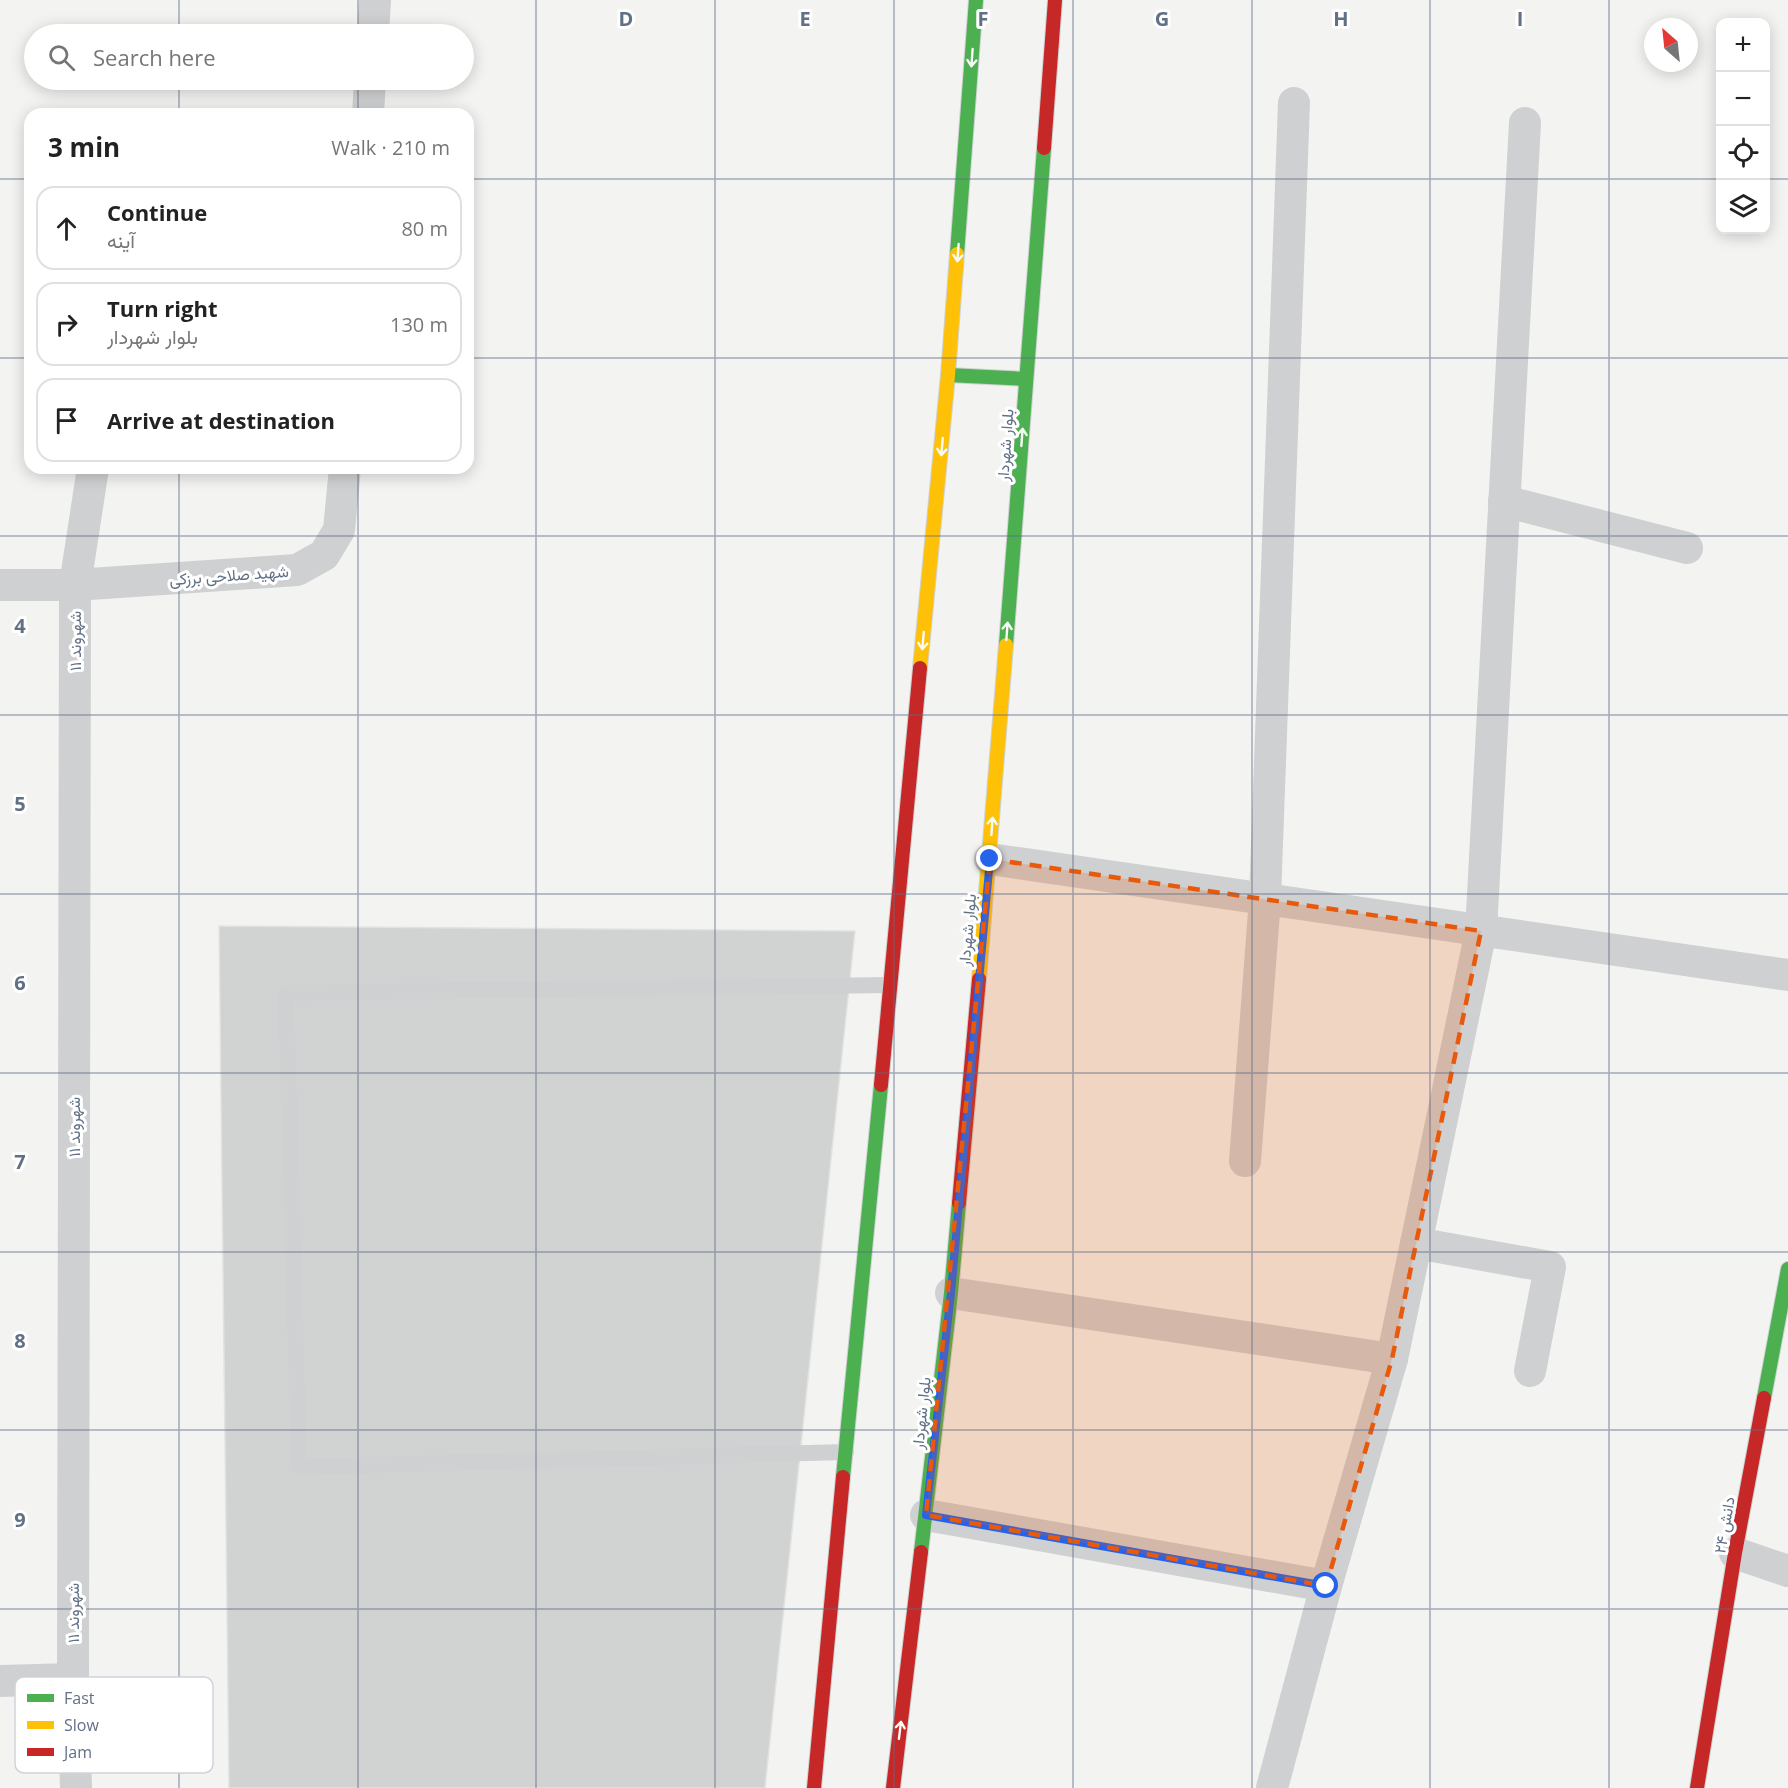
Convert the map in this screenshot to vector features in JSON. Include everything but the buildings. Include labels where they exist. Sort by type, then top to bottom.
[{"type":"street","points":[[374,24],[375,0]]},
{"type":"street","points":[[814,1788],[948,375],[976,0]]},
{"type":"street","name":"بلوار شهردار","points":[[893,1788],[951,1293],[990,859],[1055,0]]},
{"type":"street","points":[[368,108],[369,90]]},
{"type":"street","points":[[1245,1161],[1265,899],[1294,103]]},
{"type":"street","points":[[1272,1788],[1326,1586],[1392,1359],[1481,931],[1525,123]]},
{"type":"street","points":[[948,375],[1026,379]]},
{"type":"street","name":"شهروند ۱۱","points":[[73,1677],[75,585],[92,474]]},
{"type":"street","name":"شهید صلاحی برزکی","points":[[0,585],[75,585],[297,570],[324,555],[339,530],[344,474]]},
{"type":"street","points":[[1504,501],[1687,548]]},
{"type":"street","points":[[990,859],[1788,975]]},
{"type":"street","points":[[1416,1243],[1550,1267],[1530,1371]]},
{"type":"street","name":"دانش ۲۴","points":[[1697,1788],[1735,1553],[1788,1269]]},
{"type":"street","points":[[951,1293],[1392,1359]]},
{"type":"street","points":[[926,1515],[1326,1586]]},
{"type":"street","points":[[1735,1553],[1788,1571]]},
{"type":"street","points":[[0,1681],[15,1681]]},
{"type":"street","name":"شهروند ۱۱","points":[[76,1773],[76,1788]]},
{"type":"lane","points":[[846,1452],[299,1467],[286,993],[890,985]]},
{"type":"highlighted area","points":[[990,859],[1481,931],[1392,1359],[1326,1586],[926,1515]]},
{"type":"traffic: fast","points":[[957,254],[976,0]]},
{"type":"traffic: fast","points":[[1006,645],[1044,148]]},
{"type":"traffic: fast","points":[[948,375],[1026,379]]},
{"type":"traffic: fast","points":[[843,1477],[881,1085]]},
{"type":"traffic: fast","points":[[921,1552],[959,1203]]},
{"type":"traffic: fast","points":[[1764,1398],[1788,1269]]},
{"type":"traffic: slow","points":[[920,668],[948,375],[957,254]]},
{"type":"traffic: slow","points":[[979,979],[1006,645]]},
{"type":"traffic: jam","points":[[1044,148],[1055,0]]},
{"type":"traffic: jam","points":[[881,1085],[920,668]]},
{"type":"traffic: jam","points":[[959,1203],[979,979]]},
{"type":"traffic: jam","points":[[1697,1788],[1735,1553],[1764,1398]]},
{"type":"traffic: jam","points":[[814,1788],[843,1477]]},
{"type":"traffic: jam","points":[[893,1788],[921,1552]]},
{"type":"route","points":[[990,859],[951,1293],[926,1515],[1326,1586]]}]
